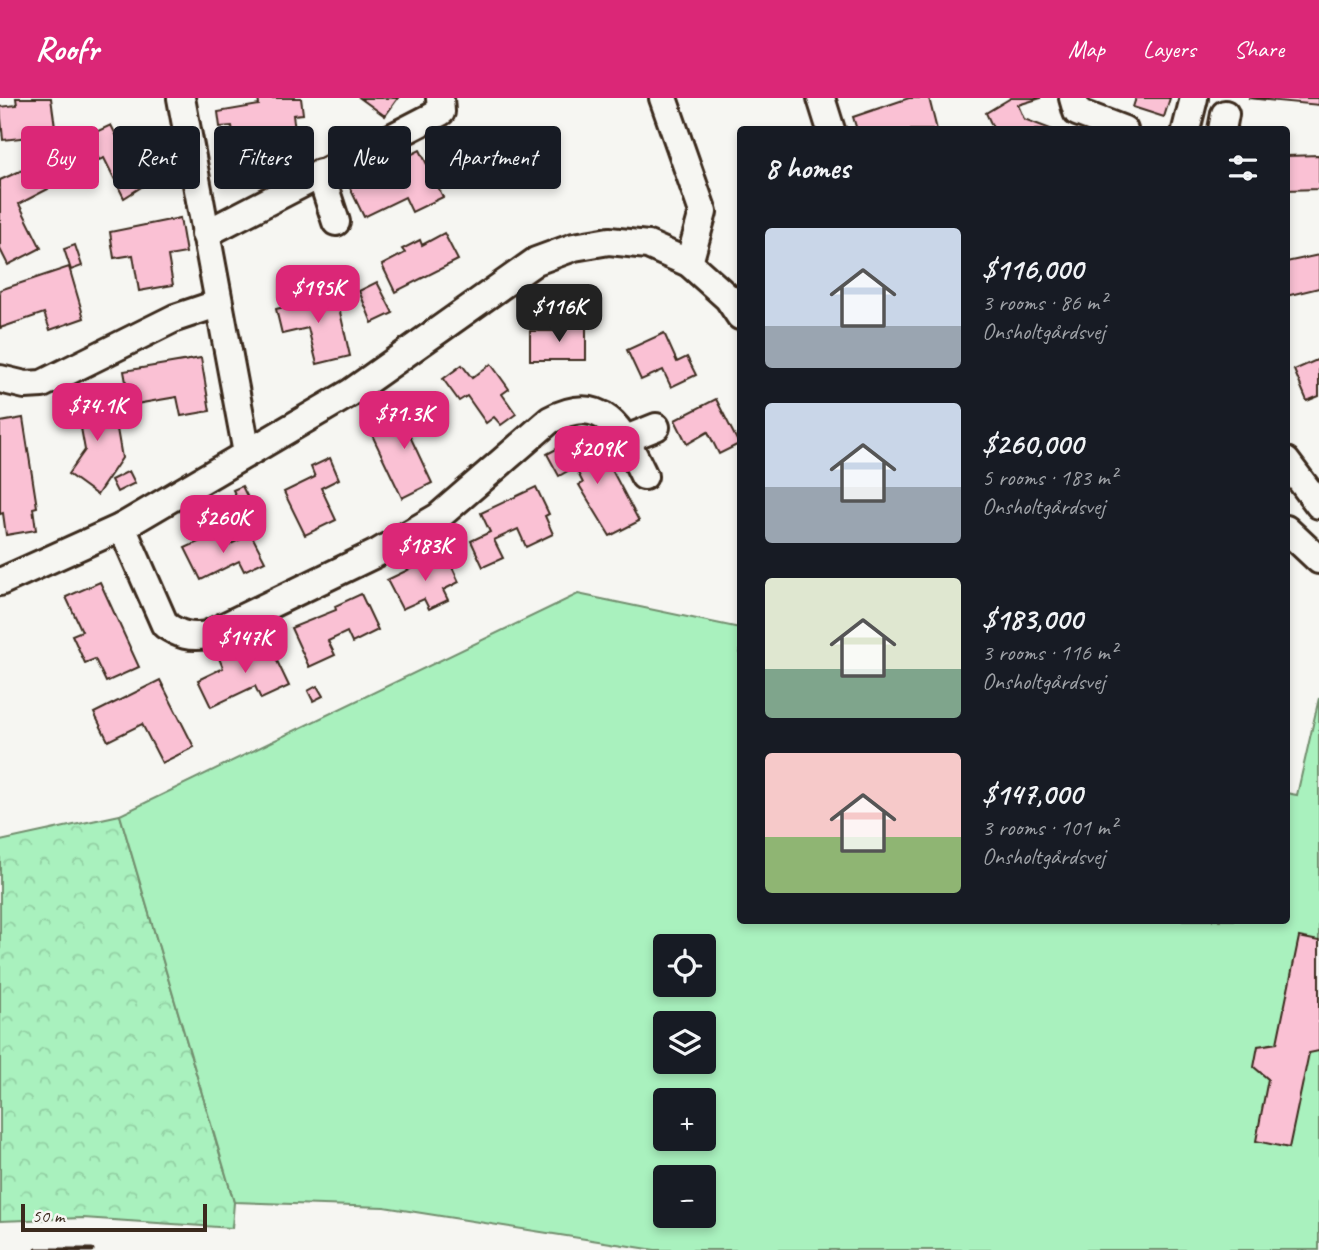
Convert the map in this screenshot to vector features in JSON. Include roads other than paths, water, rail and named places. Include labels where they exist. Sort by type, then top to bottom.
[{"type":"street","points":[[181,98],[247,453]]},
{"type":"street","points":[[205,234],[441,112],[440,98]]},
{"type":"street","points":[[663,98],[703,212],[689,263]]},
{"type":"street","points":[[821,98],[830,126]]},
{"type":"street","points":[[1073,98],[1077,112],[1114,126]]},
{"type":"street","points":[[1187,126],[1194,98]]},
{"type":"street","points":[[320,173],[336,222]]},
{"type":"street","points":[[0,582],[122,527],[350,393],[536,261],[574,247],[609,241],[648,246],[689,263],[728,298],[737,312]]},
{"type":"street","points":[[0,379],[25,385],[42,384],[175,318],[218,304]]},
{"type":"street","points":[[122,527],[165,625],[178,634],[200,636],[377,553],[438,517],[550,420],[564,412],[587,411],[608,418],[620,428],[644,476]]},
{"type":"street","points":[[626,439],[656,427]]},
{"type":"street","points":[[1290,465],[1319,505]]},
{"type":"street","points":[[1290,533],[1319,560]]},
{"type":"railway","points":[[37,1250],[92,1250]]}]
